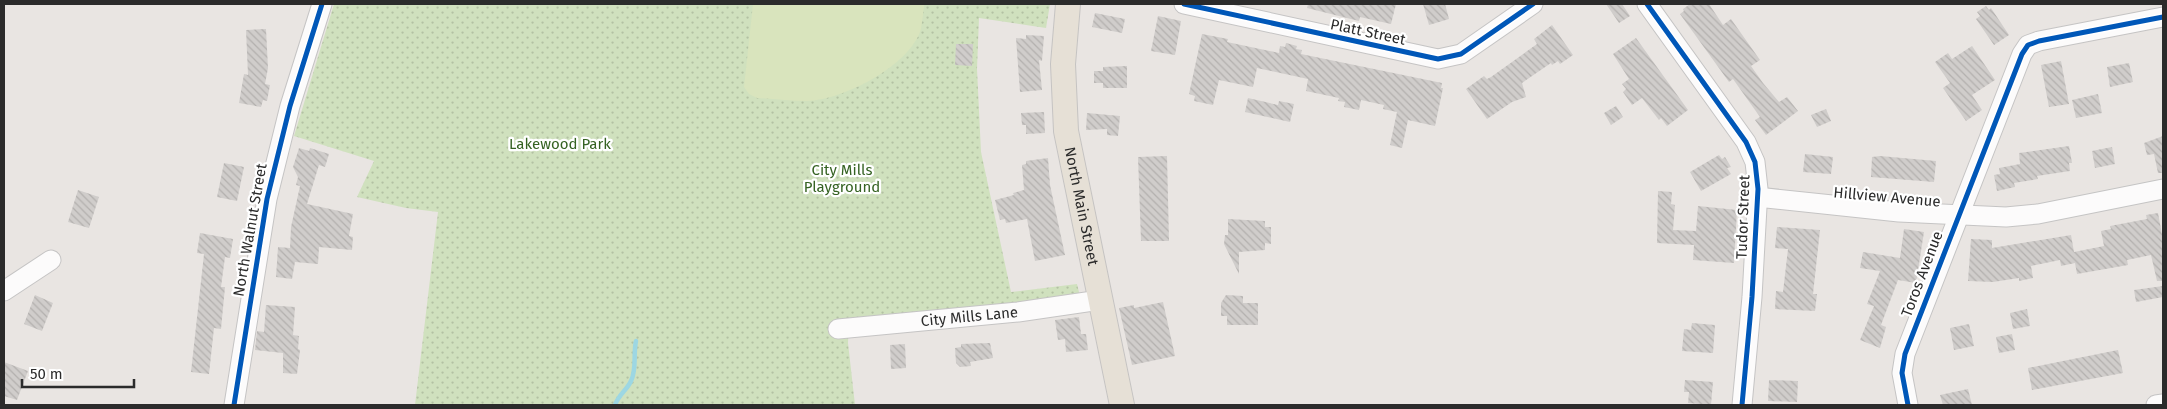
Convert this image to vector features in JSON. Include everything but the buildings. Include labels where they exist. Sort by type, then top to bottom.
[{"type":"main road","name":"North Main Street","points":[[1068,4],[1063,64],[1064,110],[1068,146],[1122,405]]},
{"type":"street","name":"North Walnut Street","points":[[234,405],[266,199],[290,106],[322,4]]},
{"type":"street","name":"Platt Street","points":[[1184,4],[1438,59],[1461,54],[1533,4]]},
{"type":"street","name":"Tudor Street","points":[[1647,4],[1750,148],[1757,170],[1753,289],[1742,405]]},
{"type":"street","name":"Toros Avenue","points":[[1908,405],[1902,373],[1905,354],[2018,61],[2028,45],[2039,41],[2163,17]]},
{"type":"street","name":"Hillview Avenue","points":[[1757,197],[1864,209],[1958,216],[2022,216],[2163,189]]},
{"type":"street","points":[[4,291],[51,260]]},
{"type":"street","name":"City Mills Lane","points":[[838,329],[1018,312],[1100,300]]},
{"type":"street","points":[[2156,405],[2163,404]]},
{"type":"green space","points":[[334,4],[1050,4],[1046,28],[979,18],[977,69],[981,152],[1011,292],[1077,284],[1080,296],[849,321],[848,343],[855,405],[415,405],[438,212],[406,208],[357,197],[374,161],[294,136]]},
{"type":"green space","points":[[753,4],[924,4],[924,6],[921,29],[914,43],[904,56],[890,68],[856,88],[838,95],[807,101],[757,98],[749,94],[744,87]]},
{"type":"waterway","points":[[615,405],[633,376],[636,341]]},
{"type":"cycle path","points":[[234,405],[267,199],[290,106],[322,4]]},
{"type":"cycle path","points":[[1184,4],[1438,59],[1461,54],[1533,4]]},
{"type":"cycle path","points":[[1647,4],[1746,142],[1755,162],[1758,189],[1752,297],[1742,405]]},
{"type":"cycle path","points":[[1908,405],[1902,373],[1905,354],[2022,54],[2028,45],[2039,41],[2163,17]]},
{"type":"park label","name":"Lakewood Park","points":[[560,144]]},
{"type":"park label","name":"City Mills Playground","points":[[842,178]]}]
